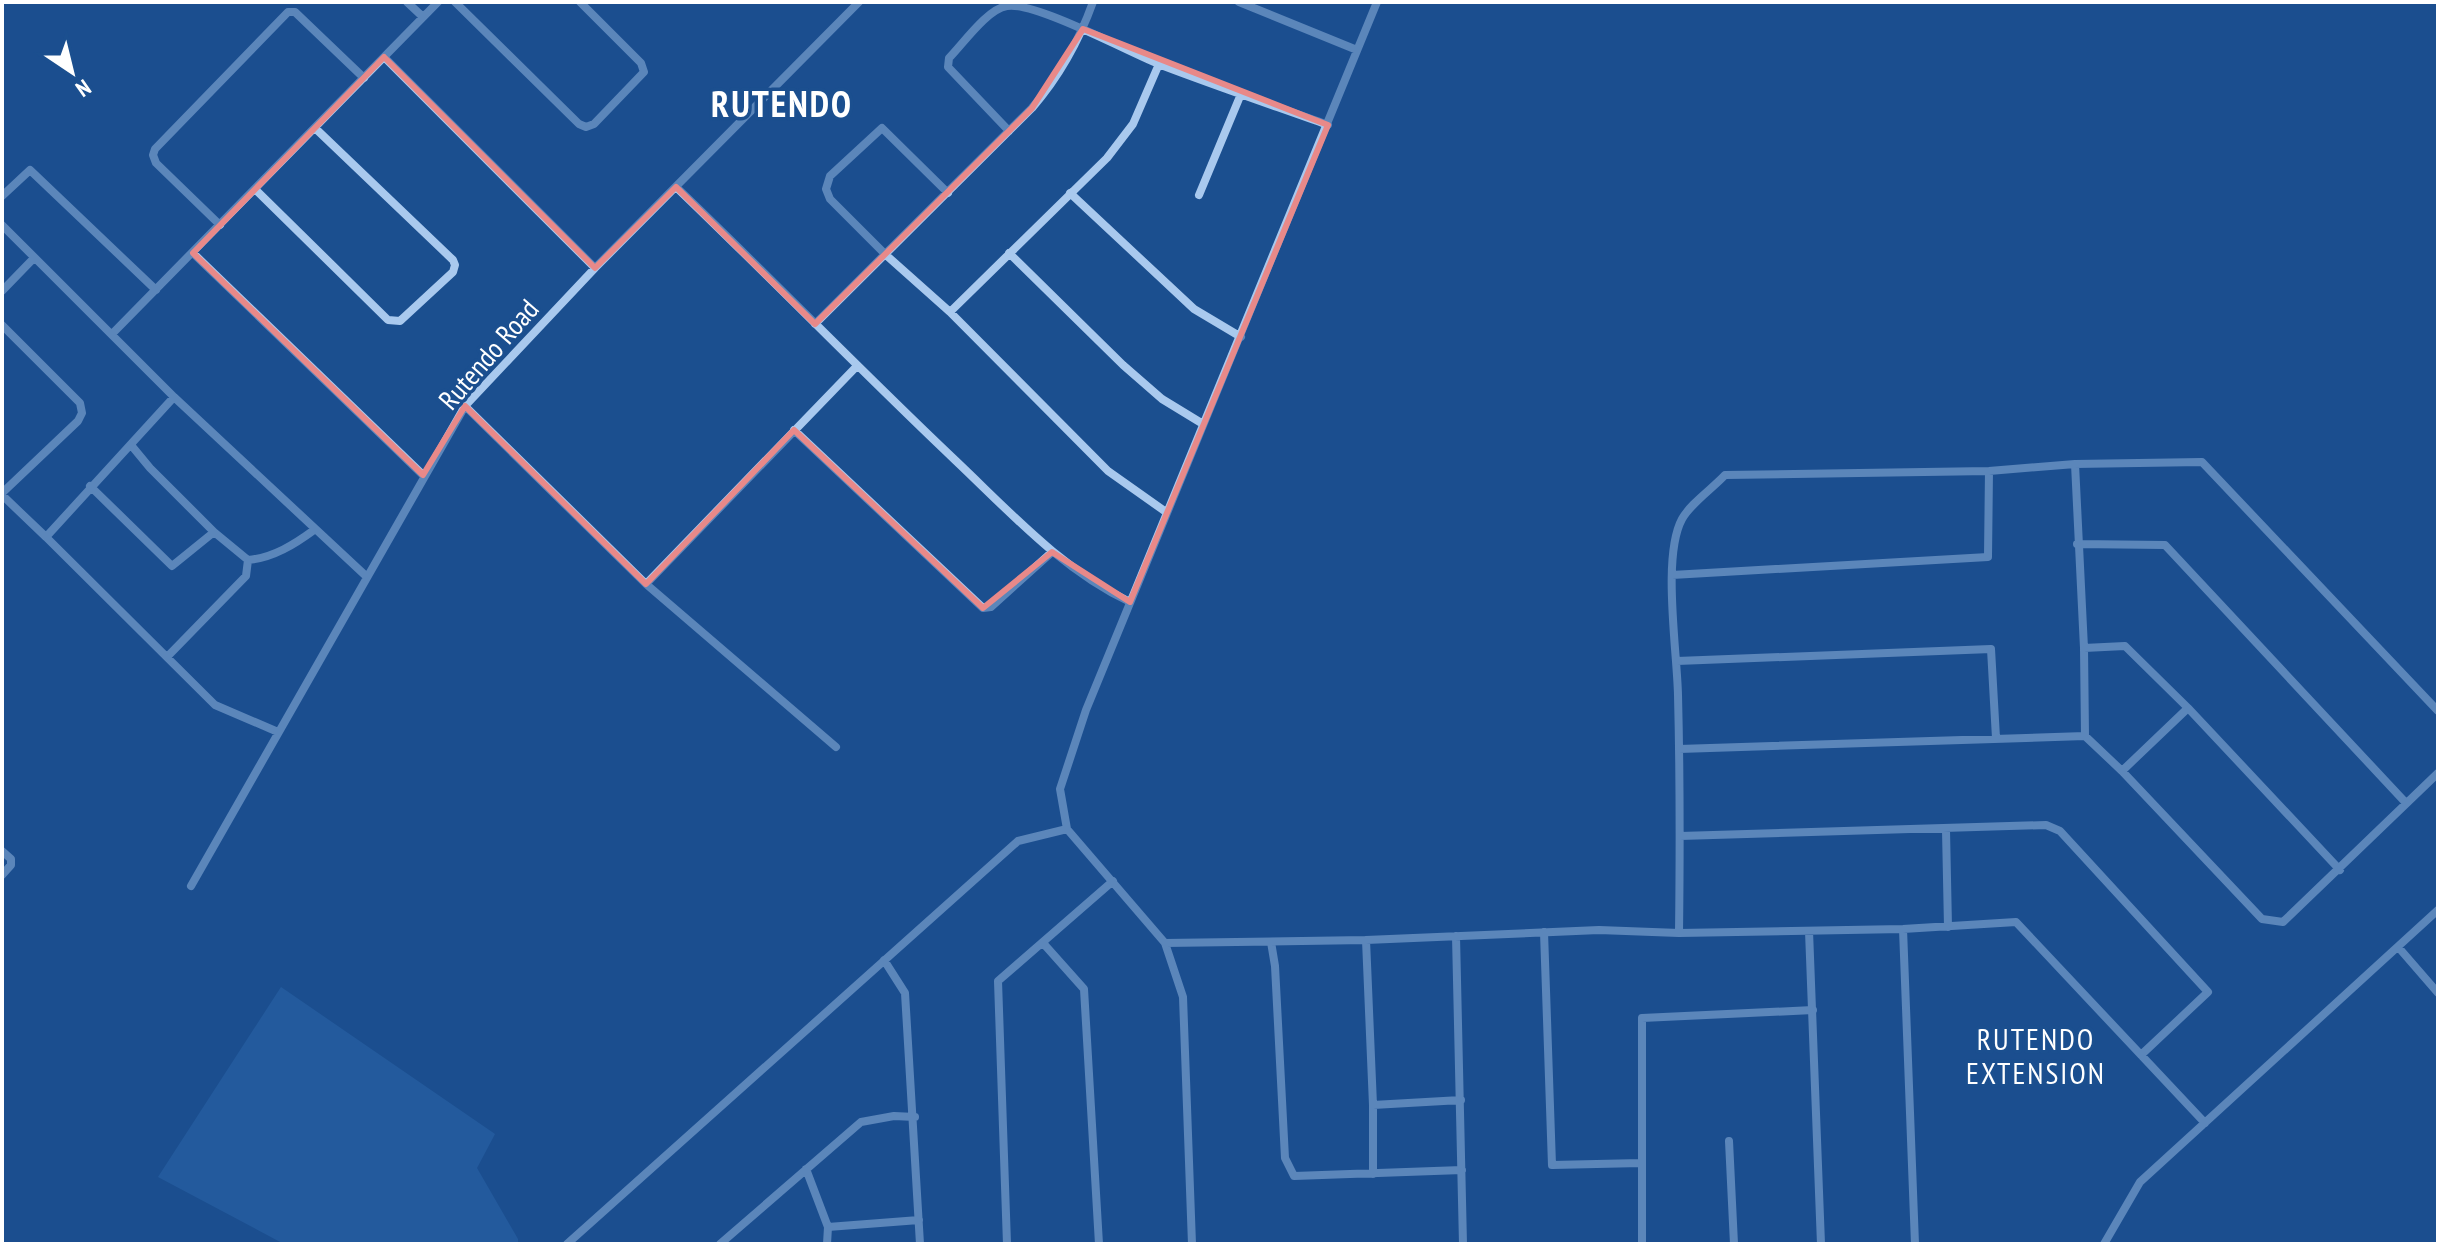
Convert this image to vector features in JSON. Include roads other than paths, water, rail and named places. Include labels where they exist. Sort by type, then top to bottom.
[{"type":"street","points":[[407,2],[423,17]]},
{"type":"street","points":[[112,334],[438,2]]},
{"type":"street","points":[[455,2],[579,124],[586,127],[594,124],[644,72],[641,63],[580,2]]},
{"type":"street","name":"Rutendo Road","points":[[191,886],[465,406],[595,268],[859,2]]},
{"type":"street","points":[[815,324],[1052,86],[1083,29],[1093,2]]},
{"type":"street","points":[[1239,2],[1357,50]]},
{"type":"street","points":[[1192,1244],[1183,997],[1165,943],[1067,829],[1060,789],[1086,710],[1377,2]]},
{"type":"street","points":[[1009,131],[948,67],[949,58],[992,12],[1006,6],[1019,6],[1083,29],[1159,64],[1328,125]]},
{"type":"street","points":[[220,225],[156,163],[153,155],[155,149],[277,23],[288,12],[295,12],[364,78]]},
{"type":"street","points":[[384,57],[595,268]]},
{"type":"street","points":[[950,312],[1107,158],[1133,124],[1159,64]]},
{"type":"street","points":[[1199,195],[1241,94]]},
{"type":"street","points":[[255,189],[388,320],[400,321],[453,272],[453,260],[315,128]]},
{"type":"street","points":[[948,193],[882,128],[830,176],[826,189],[830,199],[950,312],[1108,471],[1166,512]]},
{"type":"street","points":[[2,196],[30,170],[156,290]]},
{"type":"street","points":[[676,187],[856,367],[1052,552],[1101,588],[1130,602]]},
{"type":"street","points":[[1070,193],[1194,309],[1241,337]]},
{"type":"street","points":[[2,225],[174,397],[367,577]]},
{"type":"street","points":[[193,253],[423,475]]},
{"type":"street","points":[[1009,253],[1123,365],[1162,399],[1203,424]]},
{"type":"street","points":[[2,291],[34,258]]},
{"type":"street","points":[[2,325],[80,403],[82,413],[78,421],[2,494],[215,705],[278,732]]},
{"type":"street","points":[[646,584],[856,367]]},
{"type":"street","points":[[46,537],[174,397]]},
{"type":"street","points":[[465,406],[646,584],[836,747]]},
{"type":"street","points":[[794,430],[983,608],[991,607],[1052,552]]},
{"type":"street","points":[[131,445],[214,532],[248,560],[263,559],[314,530]]},
{"type":"street","points":[[1679,933],[1679,749],[1673,547],[1683,518],[1725,475],[1989,471],[2075,464],[2202,462],[2438,711]]},
{"type":"street","points":[[2075,464],[2085,736]]},
{"type":"street","points":[[1672,575],[1988,557],[1989,471]]},
{"type":"street","points":[[90,486],[172,566],[214,532]]},
{"type":"street","points":[[2077,544],[2165,545],[2406,803]]},
{"type":"street","points":[[167,657],[246,576],[248,560]]},
{"type":"street","points":[[2084,648],[2125,646],[2188,708],[2340,870]]},
{"type":"street","points":[[1677,661],[1991,649],[1996,738]]},
{"type":"street","points":[[2122,771],[2188,708]]},
{"type":"street","points":[[1679,749],[2085,736],[2262,919],[2283,922],[2438,773]]},
{"type":"street","points":[[1680,836],[2046,825],[2060,831],[2208,992],[2141,1055]]},
{"type":"street","points":[[567,1244],[1018,841],[1067,829]]},
{"type":"street","points":[[1946,830],[1948,927]]},
{"type":"street","points":[[2,851],[11,859],[11,865],[2,875]]},
{"type":"street","points":[[1007,1244],[998,981],[1113,881]]},
{"type":"street","points":[[2104,1244],[2140,1182],[2438,910]]},
{"type":"street","points":[[1165,943],[1366,940],[1599,930],[1679,933],[1903,929],[2016,922],[2205,1123]]},
{"type":"street","points":[[1903,929],[1915,1244]]},
{"type":"street","points":[[1809,931],[1821,1244]]},
{"type":"street","points":[[1544,932],[1552,1165],[1641,1163]]},
{"type":"street","points":[[1456,936],[1463,1244]]},
{"type":"street","points":[[1366,940],[1373,1174]]},
{"type":"street","points":[[1271,942],[1275,966],[1285,1158],[1294,1176],[1462,1170]]},
{"type":"street","points":[[1043,943],[1084,989],[1099,1244]]},
{"type":"street","points":[[2399,948],[2438,993]]},
{"type":"street","points":[[884,960],[905,993],[915,1117],[920,1244]]},
{"type":"street","points":[[1642,1244],[1642,1018],[1813,1010]]},
{"type":"street","points":[[1373,1105],[1461,1100]]},
{"type":"street","points":[[720,1244],[861,1122],[894,1116],[915,1117]]},
{"type":"street","points":[[1729,1141],[1734,1244]]},
{"type":"street","points":[[806,1169],[828,1227],[827,1244]]},
{"type":"street","points":[[828,1227],[919,1220]]},
{"type":"district","name":"RUTENDO","points":[[782,103]]},
{"type":"district","name":"RUTENDO EXTENSION","points":[[2036,1055]]}]
